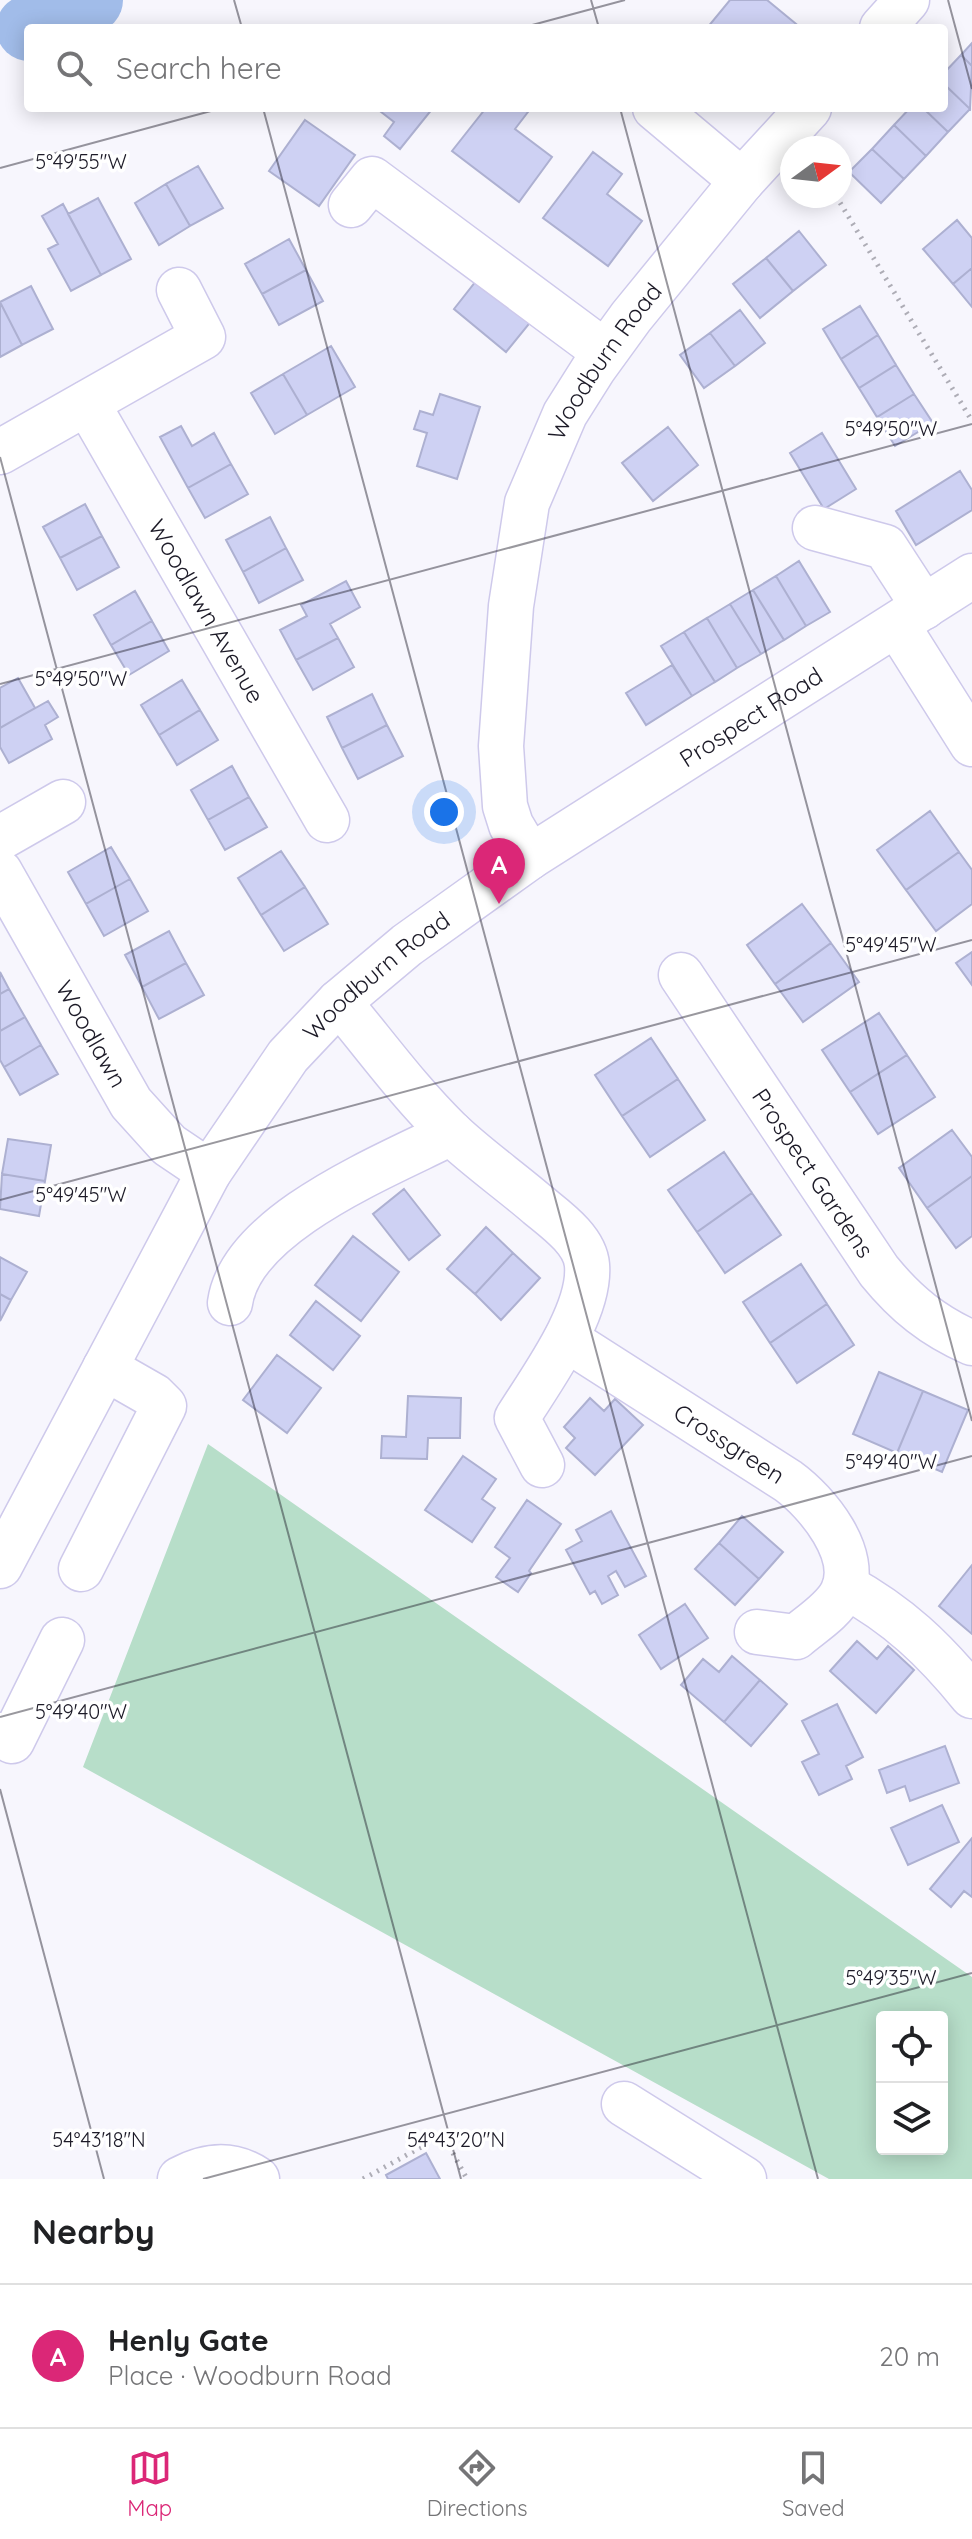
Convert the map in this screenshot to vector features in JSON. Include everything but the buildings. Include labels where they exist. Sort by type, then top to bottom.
[{"type":"street","points":[[886,24],[907,0]]},
{"type":"street","points":[[660,112],[742,181]]},
{"type":"street","name":"Woodburn Road","points":[[0,1566],[209,1172],[288,1056],[339,1002],[407,945],[530,857],[507,816],[502,787],[503,706],[511,606],[527,503],[565,414],[605,352],[742,181],[805,112]]},
{"type":"street","points":[[351,205],[372,179],[605,352]]},
{"type":"street","points":[[0,452],[203,337],[179,290]]},
{"type":"street","name":"Woodlawn Avenue","points":[[87,403],[327,820]]},
{"type":"street","points":[[815,528],[885,547],[910,616],[972,744]]},
{"type":"street","name":"Prospect Road","points":[[530,857],[972,576]]},
{"type":"street","points":[[0,838],[63,802]]},
{"type":"street","name":"Woodlawn","points":[[0,872],[131,1103],[169,1145],[209,1172]]},
{"type":"street","name":"Prospect Gardens","points":[[681,975],[879,1271],[901,1299],[944,1331],[972,1343]]},
{"type":"street","points":[[339,1002],[451,1133],[565,1227],[586,1258],[581,1300],[566,1339],[517,1418],[542,1465]]},
{"type":"street","points":[[230,1303],[234,1281],[251,1256],[296,1216],[348,1185],[451,1133]]},
{"type":"street","name":"Crossgreen","points":[[566,1339],[788,1481],[809,1498],[826,1518],[836,1538],[845,1565],[845,1586]]},
{"type":"street","points":[[81,1569],[164,1406],[154,1396],[105,1368]]},
{"type":"street","points":[[757,1632],[796,1637],[833,1605],[845,1586],[905,1625],[972,1696]]},
{"type":"street","points":[[0,1735],[12,1741],[62,1640]]},
{"type":"street","points":[[624,2104],[744,2179]]},
{"type":"street","points":[[180,2179],[203,2169],[223,2167],[246,2171],[257,2179]]},
{"type":"path","points":[[843,208],[972,421]]},
{"type":"path","points":[[363,2179],[443,2135],[467,2179]]},
{"type":"green space","points":[[208,1444],[972,1977],[972,2179],[829,2179],[83,1767]]},
{"type":"waterway","points":[[38,24],[90,0]]},
{"type":"place","name":"Henly Gate","points":[[499,904]]}]
